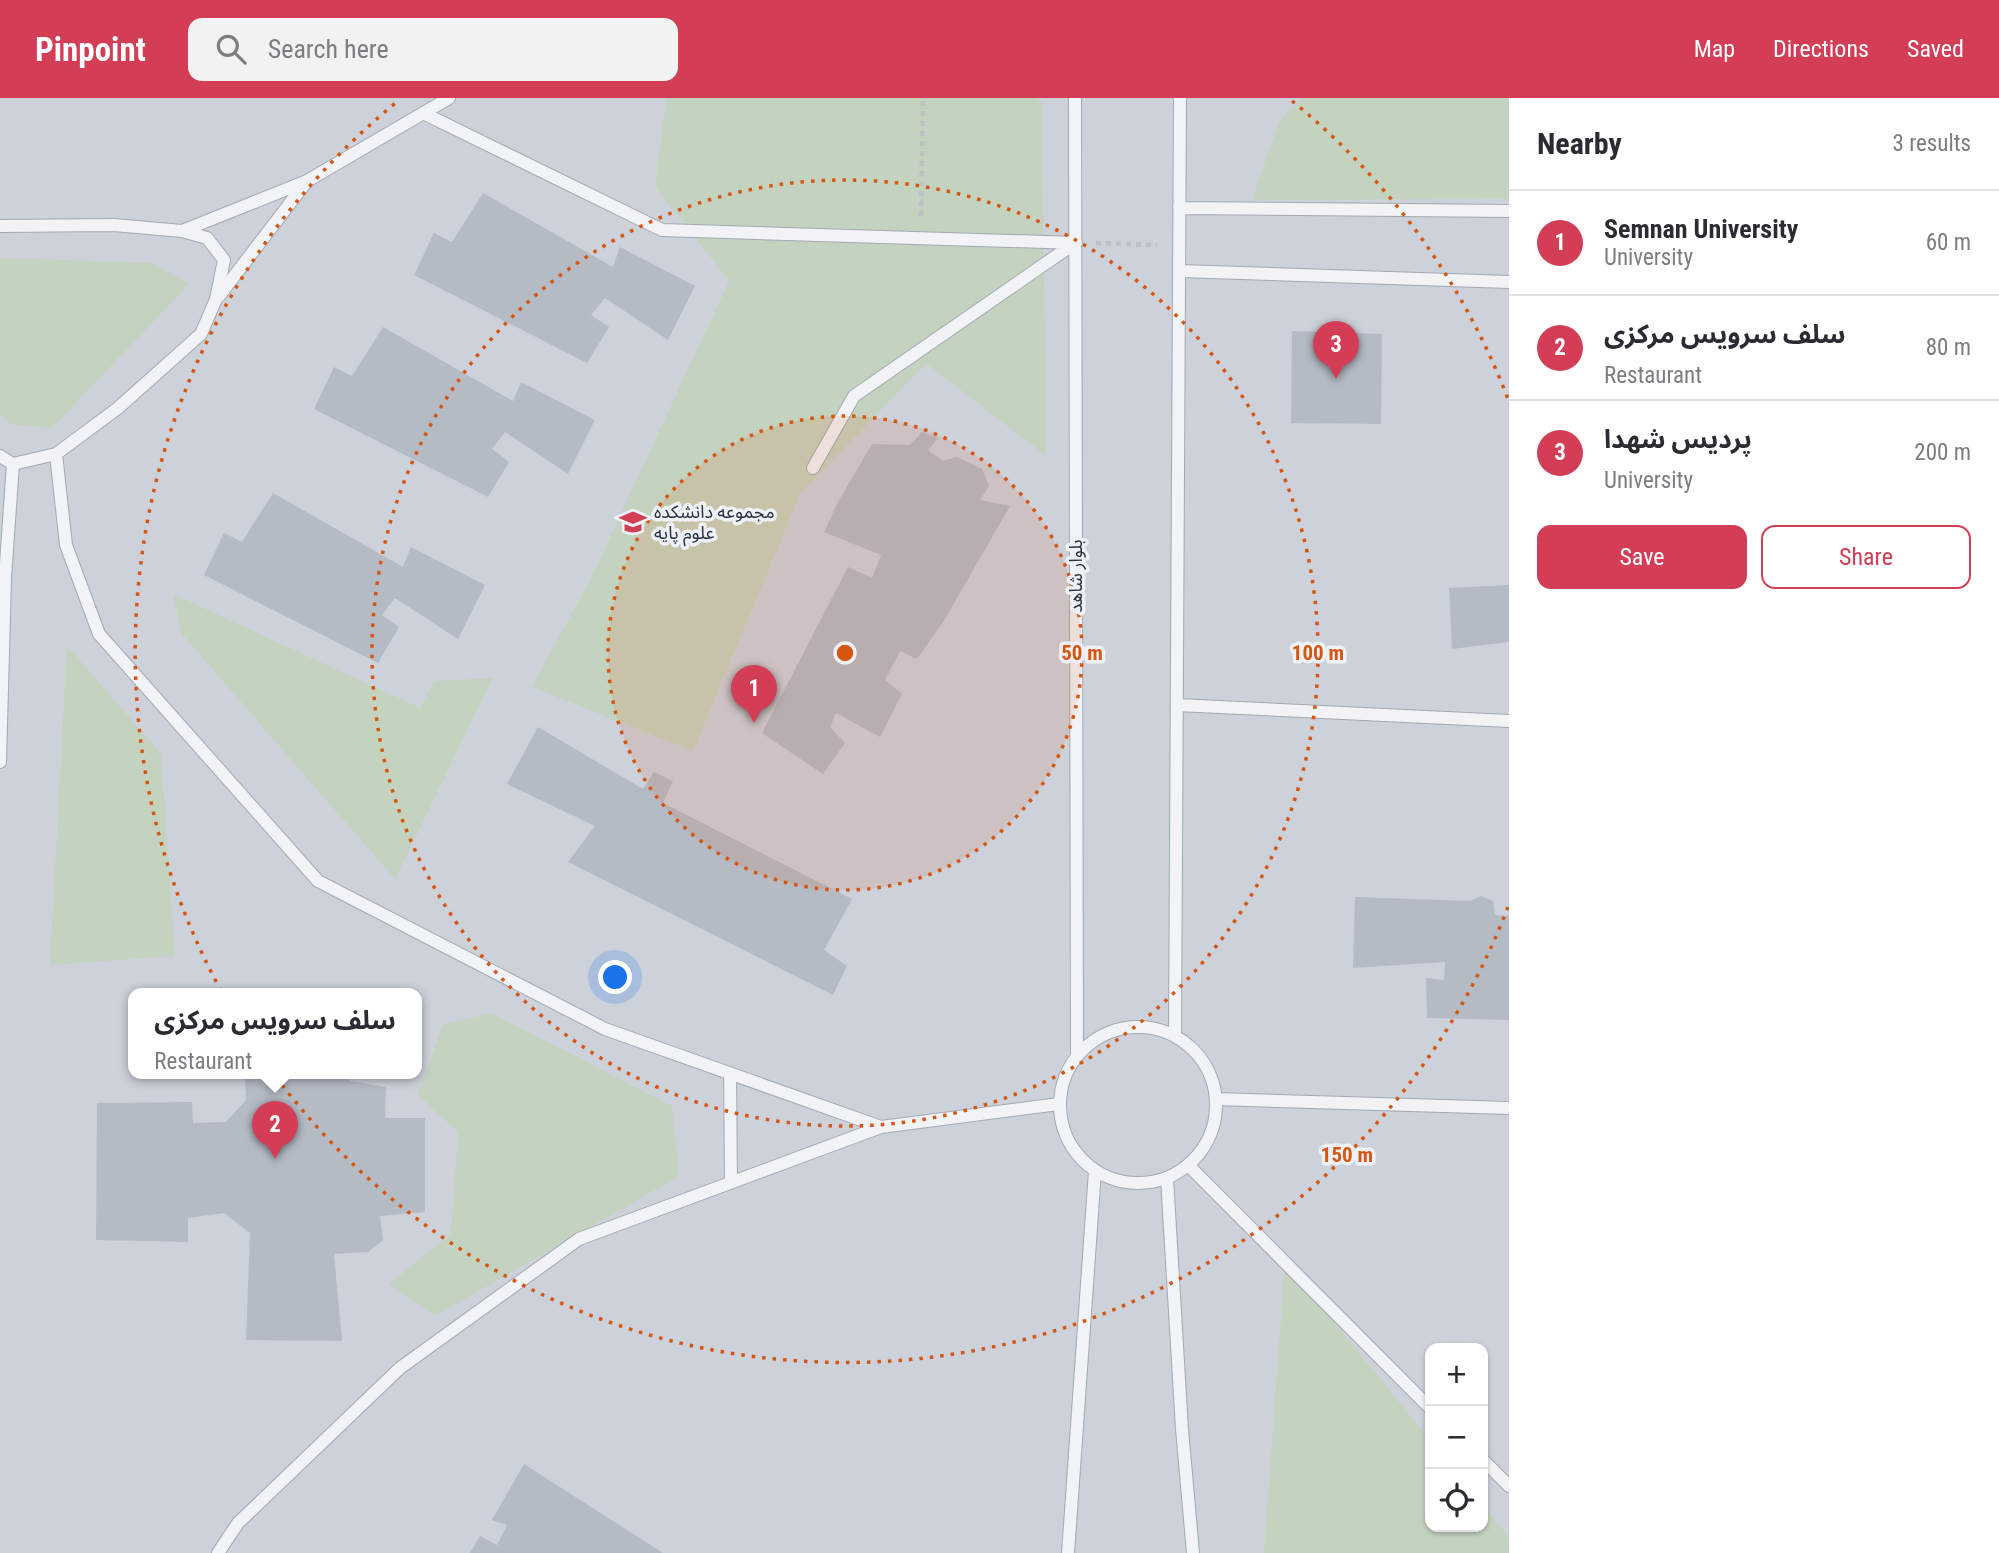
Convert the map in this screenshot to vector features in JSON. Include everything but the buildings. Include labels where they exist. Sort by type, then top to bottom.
[{"type":"lane","points":[[182,231],[307,181],[449,98]]},
{"type":"lane","name":"بلوار شاهد","points":[[1075,98],[1077,1054]]},
{"type":"lane","points":[[1175,1036],[1180,98]]},
{"type":"lane","points":[[424,113],[662,230],[1076,243]]},
{"type":"lane","points":[[216,299],[307,181]]},
{"type":"lane","points":[[1180,208],[1509,211]]},
{"type":"lane","points":[[0,226],[114,225],[182,231],[207,238],[224,260],[216,299],[201,334],[118,408],[56,454],[13,464],[0,456]]},
{"type":"lane","points":[[813,468],[854,396],[1076,243]]},
{"type":"lane","points":[[1180,271],[1509,282]]},
{"type":"lane","points":[[56,454],[66,545],[99,634],[318,881],[605,1029],[881,1127]]},
{"type":"lane","points":[[0,762],[5,578],[13,464]]},
{"type":"lane","points":[[1177,705],[1509,721]]},
{"type":"lane","points":[[1149,1027],[1175,1036],[1196,1052],[1211,1075],[1216,1099],[1214,1124],[1204,1147],[1188,1165],[1167,1178],[1143,1183],[1118,1181],[1095,1171],[1077,1154],[1064,1131],[1059,1104],[1064,1078],[1077,1054],[1097,1037],[1123,1028],[1149,1027]]},
{"type":"lane","points":[[730,1073],[731,1183]]},
{"type":"lane","points":[[1216,1099],[1509,1108]]},
{"type":"lane","points":[[218,1553],[238,1523],[400,1368],[579,1239],[881,1127],[1059,1104]]},
{"type":"lane","points":[[1188,1165],[1428,1406]]},
{"type":"lane","points":[[1068,1553],[1095,1171]]},
{"type":"lane","points":[[1167,1178],[1182,1429],[1193,1553]]},
{"type":"lane","points":[[1488,1465],[1509,1486]]},
{"type":"path","points":[[920,238],[923,98]]},
{"type":"path","points":[[1076,243],[1179,246]]},
{"type":"shaded area","points":[[0,98],[1509,98],[1509,1553],[0,1553]]},
{"type":"green space","points":[[666,98],[1036,98],[1042,103],[1046,456],[926,363],[800,494],[693,751],[532,687],[593,574],[729,281],[655,186]]},
{"type":"green space","points":[[1302,98],[1509,98],[1509,199],[1252,200],[1279,122]]},
{"type":"green space","points":[[0,258],[152,263],[189,284],[52,428],[9,424],[0,413]]},
{"type":"green space","points":[[173,594],[420,708],[434,681],[493,678],[395,879],[181,633]]},
{"type":"green space","points":[[67,646],[161,754],[175,956],[50,965]]},
{"type":"green space","points":[[491,1013],[672,1106],[679,1176],[435,1316],[389,1284],[451,1234],[458,1132],[418,1095],[443,1025]]},
{"type":"green space","points":[[1285,1262],[1425,1434],[1425,1532],[1488,1532],[1488,1511],[1509,1537],[1509,1553],[1264,1553]]},
{"type":"place","name":"پردیس شهدا","points":[[1336,379]]},
{"type":"place","name":"مجموعه دانشکده علوم پایه","points":[[633,522]]},
{"type":"place","name":"Semnan University","points":[[754,723]]},
{"type":"place","name":"سلف سرویس مرکزی","points":[[275,1159]]}]
